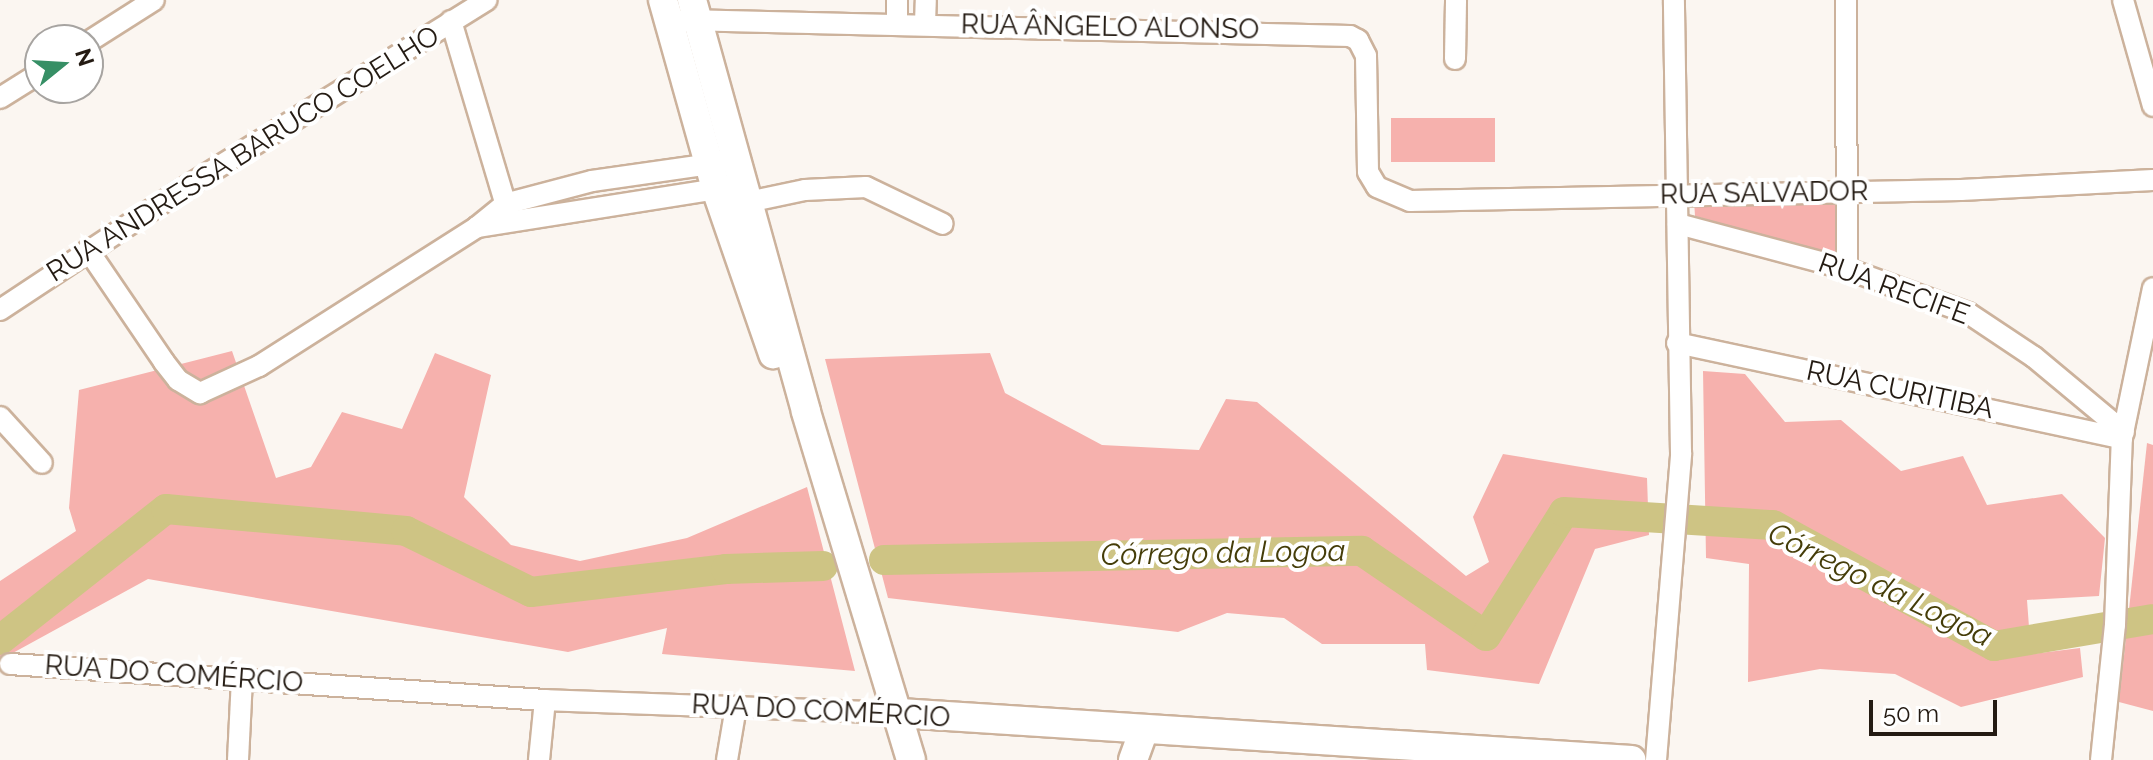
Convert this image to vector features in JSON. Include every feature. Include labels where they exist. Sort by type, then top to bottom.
[{"type":"main road","points":[[666,10],[730,180]]},
{"type":"main road","points":[[695,10],[730,180],[779,369],[806,412],[900,713],[911,760]]},
{"type":"main road","name":"RUA DO COMÉRCIO","points":[[900,713],[1434,754],[1631,760]]},
{"type":"main road","points":[[1133,760],[1143,732]]},
{"type":"street","points":[[104,32],[154,0]]},
{"type":"street","name":"RUA ANDRESSA BARUCO COELHO","points":[[0,310],[88,250],[487,0]]},
{"type":"street","points":[[897,0],[897,23]]},
{"type":"street","points":[[925,23],[926,0]]},
{"type":"street","points":[[1455,59],[1456,0]]},
{"type":"street","points":[[1656,760],[1676,557],[1681,453],[1674,0]]},
{"type":"street","points":[[1846,0],[1847,269]]},
{"type":"street","points":[[2123,0],[2141,48],[2153,106]]},
{"type":"street","name":"RUA ÂNGELO ALONSO","points":[[666,10],[897,23],[1310,32],[1358,40],[1367,69],[1366,156],[1377,187]]},
{"type":"street","points":[[451,21],[508,214]]},
{"type":"street","points":[[0,98],[24,83]]},
{"type":"street","points":[[88,250],[171,371],[200,393],[231,384],[477,227],[592,181],[730,180],[805,190],[866,187],[943,224]]},
{"type":"street","name":"RUA SALVADOR","points":[[1377,187],[1410,201],[2153,180]]},
{"type":"street","name":"RUA RECIFE","points":[[1678,224],[1847,269],[1968,313],[2034,357],[2123,435]]},
{"type":"street","points":[[2101,760],[2115,625],[2123,435],[2153,288]]},
{"type":"street","name":"RUA CURITIBA","points":[[1677,343],[2123,435]]},
{"type":"street","points":[[0,417],[42,463]]},
{"type":"street","name":"RUA DO COMÉRCIO","points":[[10,664],[545,700],[900,713]]},
{"type":"street","points":[[238,760],[242,678]]},
{"type":"street","points":[[539,760],[545,700]]},
{"type":"street","points":[[727,760],[736,707]]},
{"type":"shaded area","points":[[1391,118],[1495,118],[1495,162],[1391,162]]},
{"type":"shaded area","points":[[1694,201],[1845,201],[1841,257],[1695,216]]},
{"type":"shaded area","points":[[232,351],[276,478],[311,467],[342,412],[402,429],[435,353],[491,375],[464,497],[511,545],[580,561],[687,538],[807,487],[855,671],[662,654],[667,628],[568,652],[148,579],[0,660],[0,581],[76,531],[69,508],[79,390]]},
{"type":"shaded area","points":[[990,353],[1005,393],[1102,445],[1199,450],[1226,399],[1257,402],[1466,576],[1489,562],[1473,517],[1503,454],[1647,478],[1649,535],[1595,549],[1539,684],[1427,670],[1425,644],[1322,644],[1284,618],[1227,613],[1178,632],[888,598],[825,359]]},
{"type":"shaded area","points":[[1703,371],[1745,374],[1785,422],[1841,420],[1901,471],[1963,456],[1987,505],[2062,494],[2105,538],[2099,596],[2027,600],[2031,654],[2080,648],[2083,677],[1961,707],[1895,674],[1820,669],[1748,682],[1749,564],[1706,558]]},
{"type":"shaded area","points":[[2147,443],[2153,445],[2153,711],[2119,702]]},
{"type":"waterway","name":"Córrego da Logoa","points":[[0,640],[166,509],[406,531],[531,592],[726,569],[823,566]]},
{"type":"waterway","name":"Córrego da Logoa","points":[[884,560],[1362,551],[1486,636],[1564,512],[1773,525],[1994,646],[2153,619]]}]
